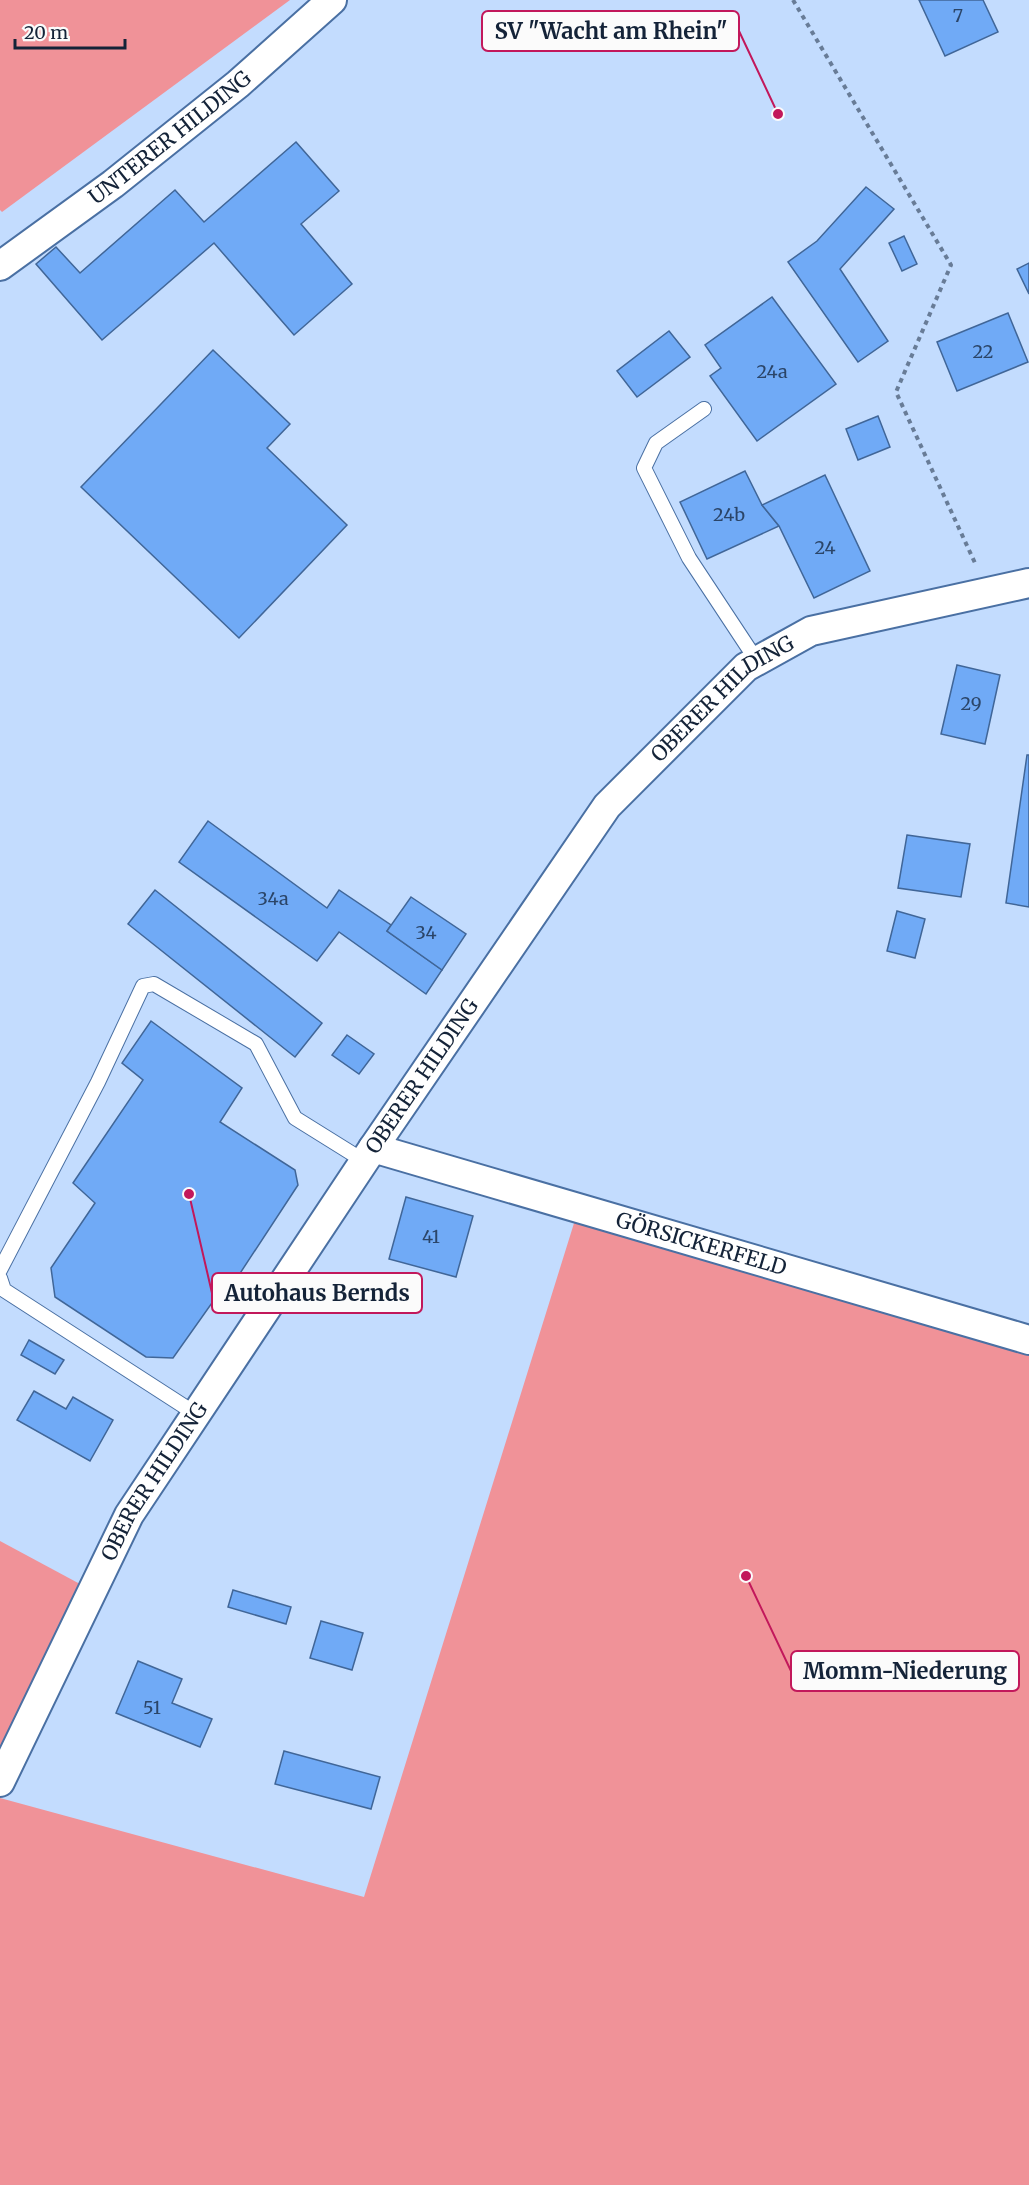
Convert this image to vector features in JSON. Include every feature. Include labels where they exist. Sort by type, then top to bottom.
[{"type":"street","name":"UNTERER HILDING","points":[[0,266],[113,184],[238,84],[332,0]]},
{"type":"street","name":"OBERER HILDING","points":[[0,1782],[129,1515],[369,1154],[607,806],[746,666],[811,631],[1029,583]]},
{"type":"street","name":"GÖRSICKERFELD","points":[[369,1154],[1029,1340]]},
{"type":"lane","points":[[704,409],[656,443],[644,468],[689,558],[757,661]]},
{"type":"lane","points":[[0,1270],[98,1082],[143,986],[154,984],[256,1044],[296,1118],[369,1154]]},
{"type":"lane","points":[[0,1278],[4,1290],[196,1414]]},
{"type":"path","points":[[793,0],[951,264],[896,392],[989,592]]},
{"type":"shaded area","points":[[0,0],[290,0],[2,212],[0,210]]},
{"type":"shaded area","points":[[575,1220],[1029,1355],[1029,2185],[0,2185],[0,1798],[364,1897]]},
{"type":"shaded area","points":[[0,1541],[93,1591],[0,1773]]},
{"type":"building","points":[[919,0],[983,0],[998,32],[945,56]]},
{"type":"building","points":[[296,142],[339,191],[301,224],[352,284],[294,335],[214,243],[102,340],[36,264],[56,247],[80,273],[175,190],[204,222]]},
{"type":"building","points":[[866,187],[894,209],[840,269],[888,341],[858,362],[788,262],[817,241]]},
{"type":"building","points":[[904,236],[917,264],[902,271],[889,243]]},
{"type":"building","points":[[1029,263],[1029,294],[1017,269]]},
{"type":"building","points":[[772,297],[836,384],[757,441],[710,376],[721,368],[705,345]]},
{"type":"building","points":[[1008,313],[1028,362],[957,391],[937,342]]},
{"type":"building","points":[[669,331],[690,357],[637,397],[617,371]]},
{"type":"building","points":[[213,350],[290,424],[267,448],[347,525],[239,638],[81,487]]},
{"type":"building","points":[[878,416],[890,447],[858,460],[846,429]]},
{"type":"building","points":[[745,471],[762,505],[779,526],[707,559],[680,502]]},
{"type":"building","points":[[825,475],[870,571],[814,598],[779,526],[762,505]]},
{"type":"building","points":[[957,665],[1000,675],[985,744],[941,734]]},
{"type":"building","points":[[1027,755],[1029,755],[1029,907],[1006,903]]},
{"type":"building","points":[[208,821],[327,908],[339,890],[391,925],[387,931],[442,970],[426,994],[339,932],[317,961],[179,862]]},
{"type":"building","points":[[907,835],[970,844],[961,897],[898,888]]},
{"type":"building","points":[[155,890],[322,1023],[295,1057],[128,924]]},
{"type":"building","points":[[411,897],[466,934],[442,970],[387,931]]},
{"type":"building","points":[[897,911],[925,919],[915,958],[887,951]]},
{"type":"building","points":[[151,1021],[242,1088],[220,1122],[295,1170],[298,1185],[233,1284],[214,1300],[173,1358],[146,1357],[55,1297],[51,1268],[95,1203],[73,1183],[143,1080],[122,1063]]},
{"type":"building","points":[[347,1035],[374,1054],[359,1074],[332,1055]]},
{"type":"building","points":[[406,1197],[473,1216],[456,1277],[389,1259]]},
{"type":"building","points":[[29,1340],[64,1360],[55,1374],[21,1355]]},
{"type":"building","points":[[34,1391],[66,1409],[73,1397],[113,1420],[90,1461],[17,1420]]},
{"type":"building","points":[[233,1590],[291,1607],[286,1624],[228,1607]]},
{"type":"building","points":[[321,1621],[363,1633],[352,1670],[310,1658]]},
{"type":"building","points":[[138,1661],[182,1679],[172,1703],[212,1719],[200,1747],[116,1713]]},
{"type":"building","points":[[284,1751],[380,1777],[371,1809],[275,1784]]},
{"type":"place","name":"SV \"Wacht am Rhein\"","points":[[778,114]]},
{"type":"place","name":"Autohaus Bernds","points":[[189,1194]]},
{"type":"place","name":"Momm-Niederung","points":[[746,1576]]}]
